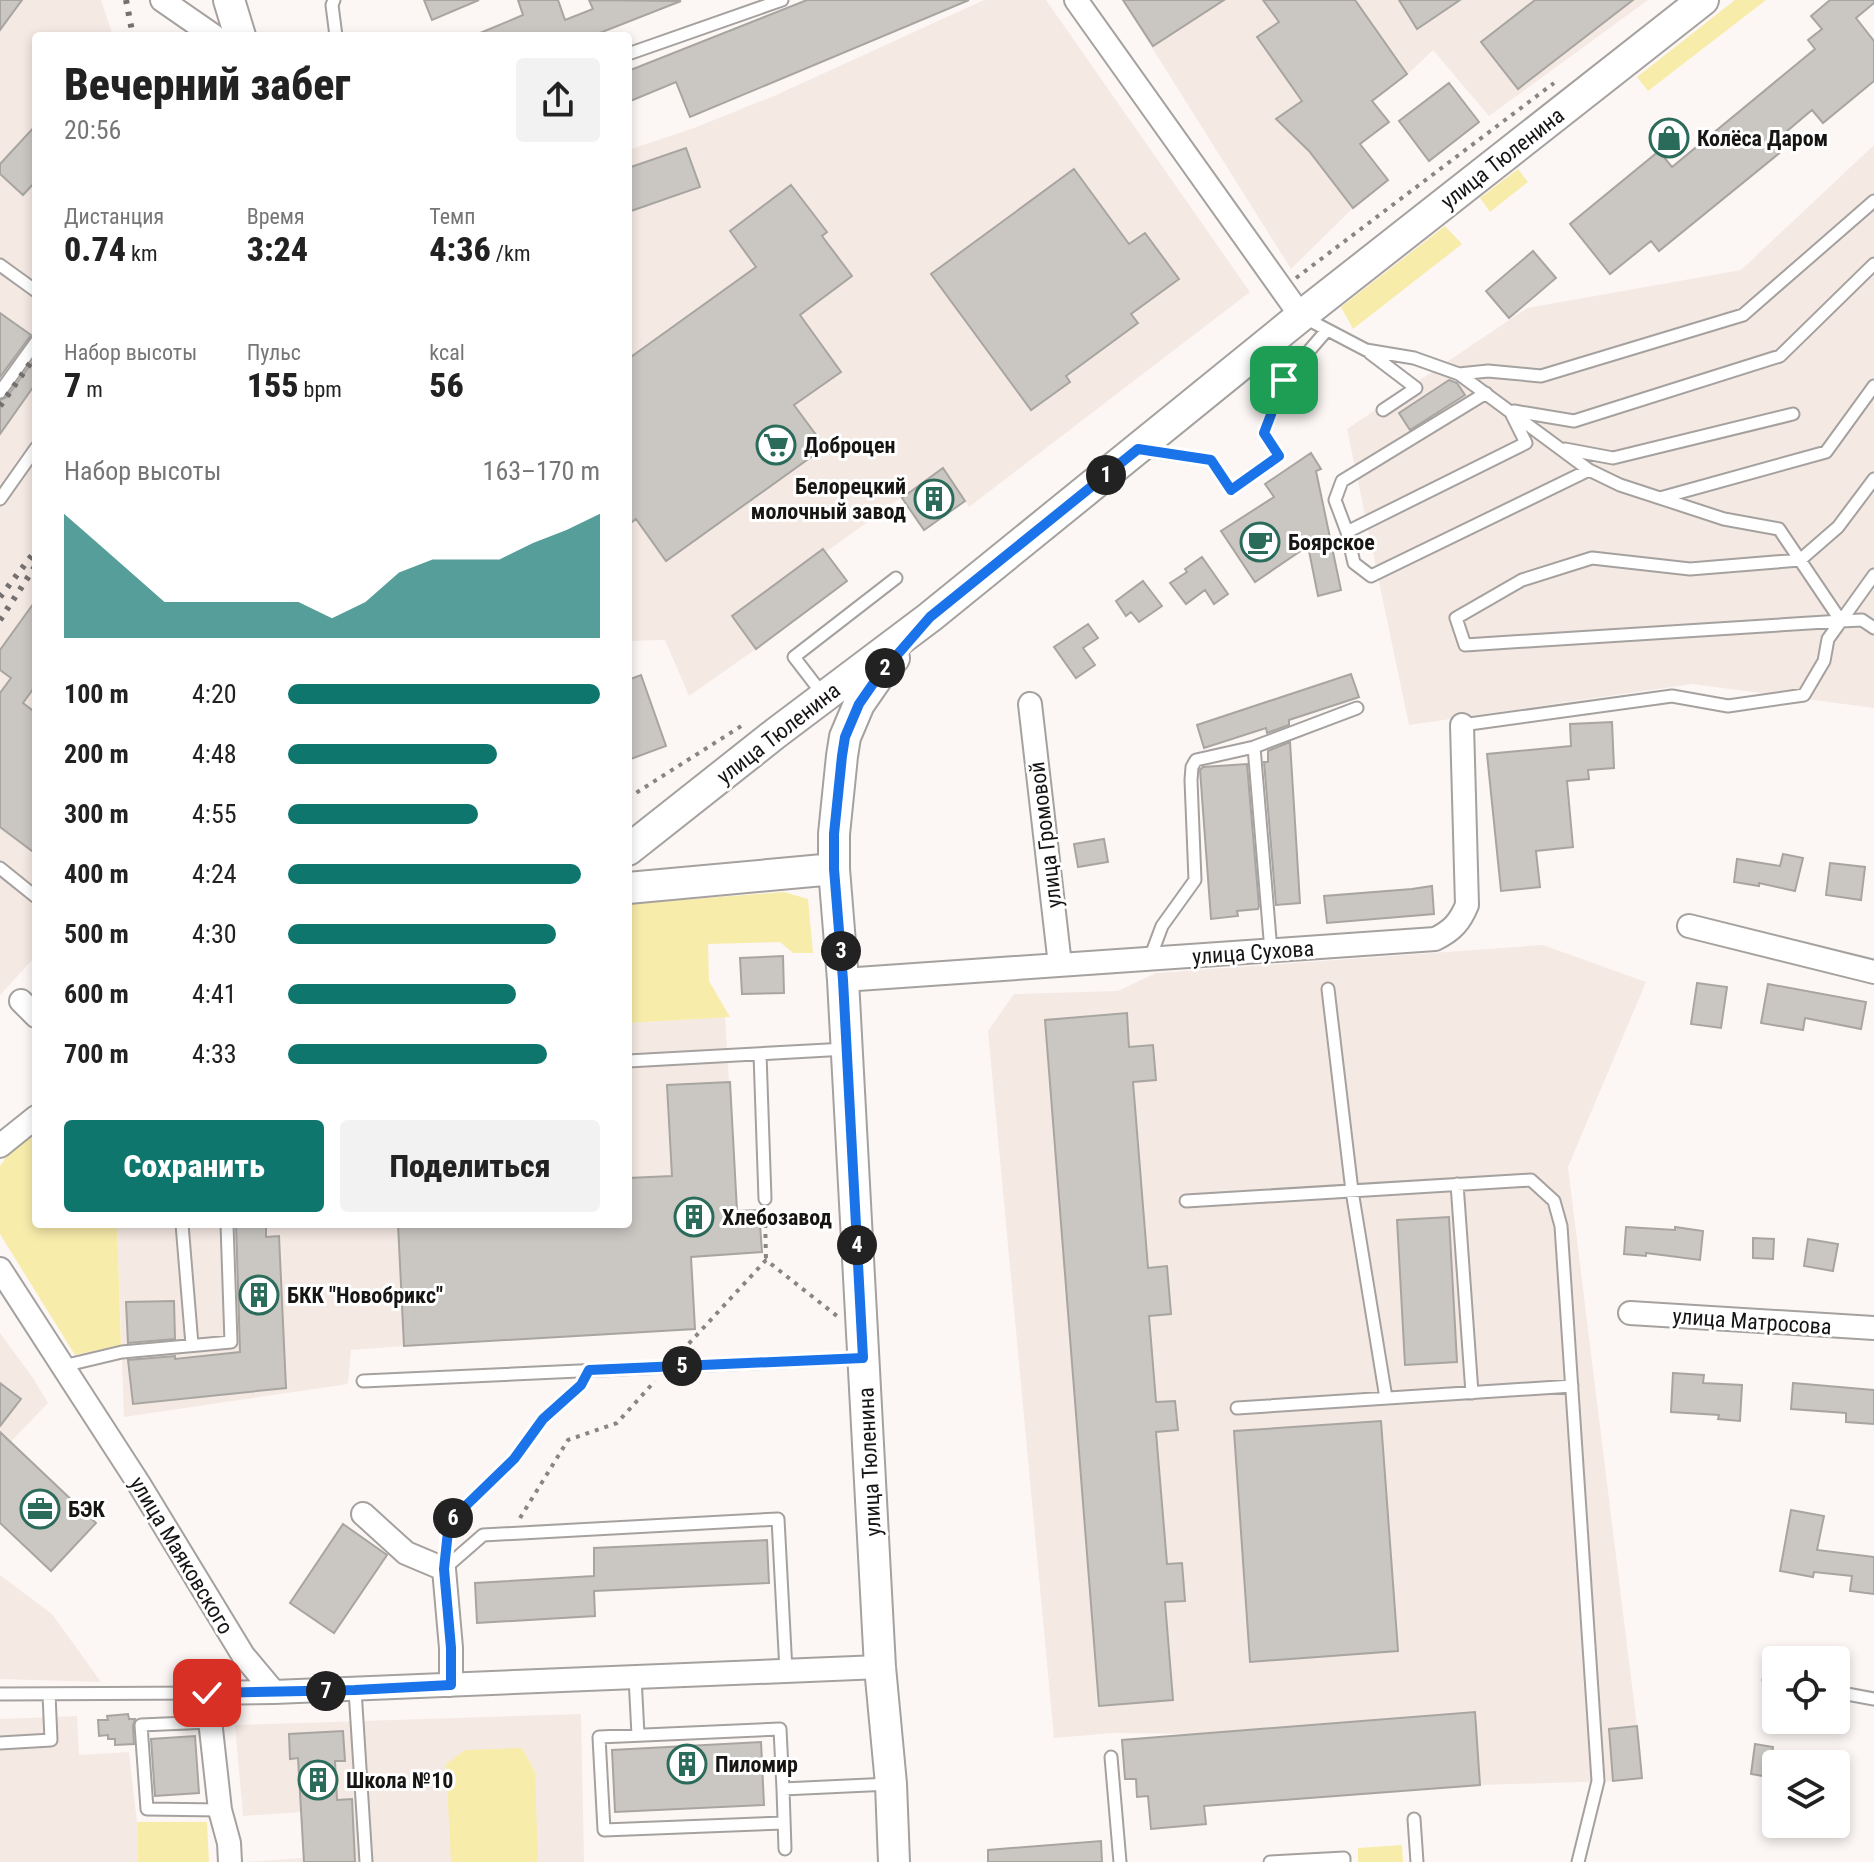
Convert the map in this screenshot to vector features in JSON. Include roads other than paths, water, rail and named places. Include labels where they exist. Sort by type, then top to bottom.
[{"type":"main road","points":[[229,0],[239,32]]},
{"type":"main road","name":"улица Тюленина","points":[[632,847],[930,617],[1138,449],[1314,323],[1703,0]]},
{"type":"main road","name":"улица Тюленина","points":[[894,1862],[891,1784],[880,1667],[834,834],[845,737],[859,704],[877,678],[930,617]]},
{"type":"main road","points":[[776,733],[803,724],[822,723],[845,737]]},
{"type":"main road","points":[[632,888],[834,869]]},
{"type":"street","points":[[162,0],[208,32]]},
{"type":"street","points":[[1076,0],[1281,288],[1314,323]]},
{"type":"street","name":"улица Громовой","points":[[1030,704],[1060,965]]},
{"type":"street","name":"улица Сухова","points":[[843,980],[1435,939],[1450,932],[1467,905],[1462,725]]},
{"type":"street","points":[[1689,926],[1874,972]]},
{"type":"street","points":[[0,1146],[32,1120]]},
{"type":"street","name":"улица Маяковского","points":[[0,1269],[139,1484],[243,1655],[274,1692]]},
{"type":"street","name":"улица Матросова","points":[[1630,1313],[1874,1328]]},
{"type":"street","points":[[363,1514],[406,1553],[444,1569],[451,1685]]},
{"type":"street","points":[[230,1862],[229,1843],[220,1810],[207,1693],[355,1690],[880,1667]]},
{"type":"lane","points":[[334,0],[335,32]]},
{"type":"lane","points":[[632,53],[782,0]]},
{"type":"lane","points":[[1459,374],[1488,371],[1541,376],[1743,315],[1874,201]]},
{"type":"lane","points":[[1509,411],[1574,421],[1780,356],[1874,264]]},
{"type":"lane","points":[[0,265],[32,288]]},
{"type":"lane","points":[[1138,449],[1211,460],[1231,490],[1279,456],[1264,433],[1284,380],[1311,346],[1314,323],[1366,350],[1416,388],[1383,410]]},
{"type":"lane","points":[[0,392],[32,348]]},
{"type":"lane","points":[[1366,350],[1414,358],[1459,374],[1589,470],[1620,485],[1724,519],[1779,529],[1841,621]]},
{"type":"lane","points":[[1660,498],[1826,452],[1874,386]]},
{"type":"lane","points":[[1486,393],[1342,481],[1335,500],[1354,563],[1371,576],[1589,470]]},
{"type":"lane","points":[[1347,532],[1526,443],[1509,411]]},
{"type":"lane","points":[[1560,448],[1613,458],[1793,414]]},
{"type":"lane","points":[[0,499],[32,454]]},
{"type":"lane","points":[[1874,479],[1838,527],[1800,560],[1690,569],[1592,558],[1522,580],[1456,618],[1465,645],[1862,620],[1874,628]]},
{"type":"lane","points":[[1462,725],[1672,696],[1728,706],[1804,695],[1824,661],[1828,639],[1874,575]]},
{"type":"lane","points":[[824,697],[794,657],[896,578]]},
{"type":"lane","points":[[1859,597],[1874,599]]},
{"type":"lane","points":[[1150,959],[1162,926],[1195,880],[1192,767],[1196,760],[1254,747],[1357,708]]},
{"type":"lane","points":[[1254,747],[1271,951]]},
{"type":"lane","points":[[0,868],[32,894]]},
{"type":"lane","points":[[1328,989],[1352,1191],[1386,1398]]},
{"type":"lane","points":[[632,1061],[847,1049]]},
{"type":"lane","points":[[760,1054],[765,1199]]},
{"type":"lane","points":[[1186,1201],[1531,1180],[1554,1201],[1561,1226],[1598,1781],[1578,1862]]},
{"type":"lane","points":[[1457,1184],[1472,1393]]},
{"type":"lane","points":[[182,1228],[192,1345]]},
{"type":"lane","points":[[63,1366],[122,1352],[231,1342],[227,1228]]},
{"type":"lane","points":[[363,1381],[863,1358]]},
{"type":"lane","points":[[1237,1408],[1572,1386]]},
{"type":"lane","points":[[444,1569],[483,1535],[778,1519],[786,1671]]},
{"type":"lane","points":[[635,1677],[638,1735]]},
{"type":"lane","points":[[355,1690],[366,1862]]},
{"type":"lane","points":[[0,1694],[207,1693]]},
{"type":"lane","points":[[0,1743],[51,1740],[49,1694]]},
{"type":"lane","points":[[1850,1695],[1874,1699]]},
{"type":"lane","points":[[210,1722],[141,1725],[147,1809],[220,1810]]},
{"type":"lane","points":[[784,1823],[604,1830],[599,1737],[780,1729],[783,1789],[785,1849]]},
{"type":"lane","points":[[1111,1757],[1120,1862]]},
{"type":"lane","points":[[783,1789],[891,1784]]},
{"type":"lane","points":[[1414,1819],[1417,1862]]},
{"type":"lane","points":[[1270,1862],[1344,1858],[1344,1862]]},
{"type":"railway","points":[[126,0],[132,32]]},
{"type":"railway","points":[[0,406],[32,361]]},
{"type":"railway","points":[[0,597],[32,555]]},
{"type":"railway","points":[[0,620],[32,571]]},
{"type":"place","name":"Колёса Даром","points":[[1669,138]]},
{"type":"place","name":"Доброцен","points":[[776,445]]},
{"type":"place","name":"Белорецкий молочный завод","points":[[934,499]]},
{"type":"place","name":"Боярское","points":[[1260,542]]},
{"type":"place","name":"Хлебозавод","points":[[694,1217]]},
{"type":"place","name":"БКК \"Новобрикс\"","points":[[259,1295]]},
{"type":"place","name":"БЭК","points":[[40,1509]]},
{"type":"place","name":"Пиломир","points":[[687,1764]]},
{"type":"place","name":"Школа №10","points":[[318,1780]]}]
